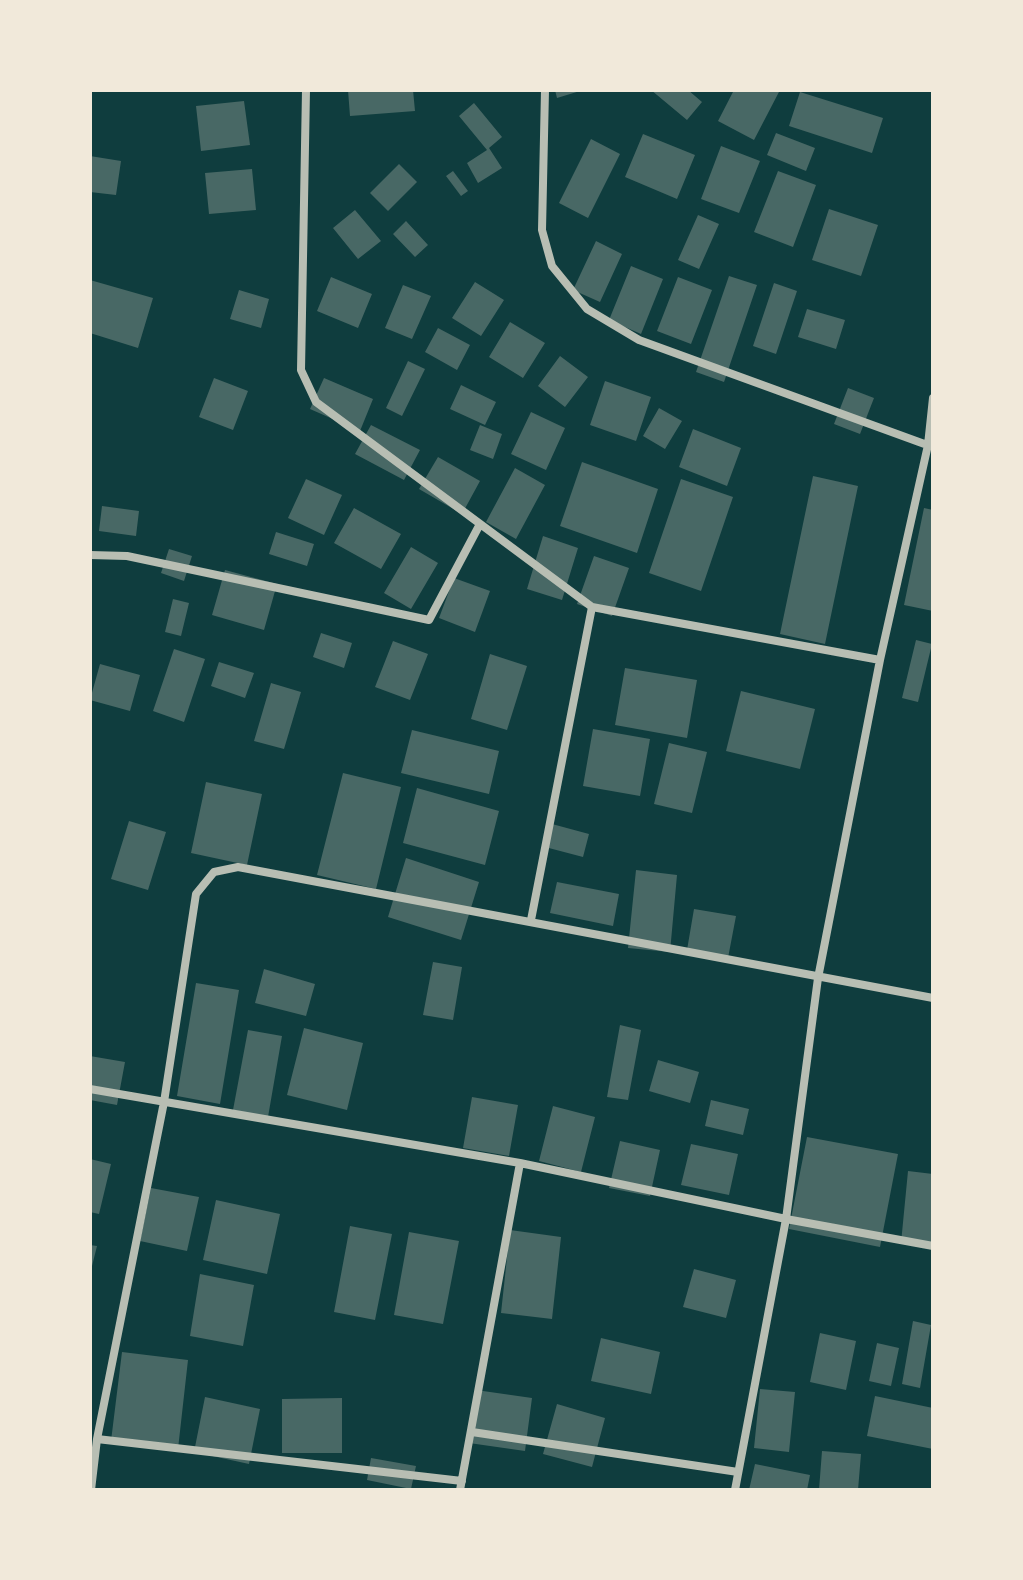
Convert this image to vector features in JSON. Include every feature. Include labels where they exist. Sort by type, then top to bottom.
[{"type":"street","points":[[306,90],[301,370],[316,402],[592,607],[880,660]]},
{"type":"street","points":[[545,90],[542,230],[552,266],[587,309],[639,340],[931,446]]},
{"type":"street","points":[[735,1490],[786,1219],[818,978],[880,660],[931,446],[933,398]]},
{"type":"street","points":[[90,555],[127,556],[429,620],[480,524]]},
{"type":"street","points":[[531,920],[592,607]]},
{"type":"street","points":[[91,1490],[97,1439],[164,1102],[196,894],[214,872],[238,867],[933,998]]},
{"type":"street","points":[[90,1089],[520,1163],[786,1219],[933,1246]]},
{"type":"street","points":[[97,1439],[461,1485],[520,1163]]},
{"type":"street","points":[[472,1432],[738,1472]]},
{"type":"building","points":[[348,90],[413,90],[415,111],[350,116]]},
{"type":"building","points":[[555,90],[580,90],[580,91],[557,98]]},
{"type":"building","points":[[651,90],[688,90],[702,102],[687,120]]},
{"type":"building","points":[[734,90],[780,90],[754,140],[718,121]]},
{"type":"building","points":[[800,92],[883,118],[872,153],[789,126]]},
{"type":"building","points":[[244,101],[250,145],[201,151],[196,106]]},
{"type":"building","points":[[474,103],[502,137],[489,148],[502,168],[478,183],[467,163],[487,150],[459,116]]},
{"type":"building","points":[[776,133],[815,148],[806,171],[767,155]]},
{"type":"building","points":[[643,134],[695,155],[677,199],[625,177]]},
{"type":"building","points":[[591,139],[620,154],[588,218],[559,203]]},
{"type":"building","points":[[721,146],[760,161],[739,213],[701,199]]},
{"type":"building","points":[[90,156],[121,161],[116,195],[90,192]]},
{"type":"building","points":[[399,164],[417,182],[388,211],[370,193]]},
{"type":"building","points":[[252,169],[256,210],[209,214],[205,173]]},
{"type":"building","points":[[453,171],[468,191],[461,196],[446,176]]},
{"type":"building","points":[[778,171],[816,185],[793,247],[754,232]]},
{"type":"building","points":[[829,209],[878,225],[861,276],[812,260]]},
{"type":"building","points":[[355,210],[381,241],[358,259],[333,228]]},
{"type":"building","points":[[698,215],[719,224],[699,269],[678,260]]},
{"type":"building","points":[[406,221],[428,245],[415,257],[393,234]]},
{"type":"building","points":[[596,241],[622,254],[600,302],[573,290]]},
{"type":"building","points":[[631,266],[663,279],[641,334],[609,320]]},
{"type":"building","points":[[729,276],[757,285],[724,382],[696,372]]},
{"type":"building","points":[[331,277],[372,294],[358,328],[317,311]]},
{"type":"building","points":[[678,277],[712,290],[691,344],[657,331]]},
{"type":"building","points":[[90,280],[153,298],[138,348],[90,333]]},
{"type":"building","points":[[475,282],[504,300],[481,336],[452,318]]},
{"type":"building","points":[[774,283],[797,291],[776,354],[753,346]]},
{"type":"building","points":[[403,285],[431,296],[412,339],[385,328]]},
{"type":"building","points":[[239,290],[269,299],[261,328],[230,319]]},
{"type":"building","points":[[807,309],[845,320],[836,349],[798,337]]},
{"type":"building","points":[[510,322],[545,343],[523,378],[489,357]]},
{"type":"building","points":[[438,328],[470,345],[457,370],[425,352]]},
{"type":"building","points":[[560,356],[588,377],[565,407],[538,386]]},
{"type":"building","points":[[408,361],[425,369],[402,416],[386,408]]},
{"type":"building","points":[[214,378],[248,391],[233,430],[199,417]]},
{"type":"building","points":[[324,378],[373,399],[360,431],[310,409]]},
{"type":"building","points":[[605,381],[651,397],[636,441],[590,425]]},
{"type":"building","points":[[461,385],[496,402],[485,425],[450,409]]},
{"type":"building","points":[[848,388],[874,398],[860,434],[834,424]]},
{"type":"building","points":[[659,408],[682,421],[665,449],[643,436]]},
{"type":"building","points":[[531,412],[565,428],[546,470],[511,454]]},
{"type":"building","points":[[371,425],[420,450],[404,480],[355,454]]},
{"type":"building","points":[[480,425],[502,434],[493,459],[470,450]]},
{"type":"building","points":[[693,429],[741,448],[727,486],[679,467]]},
{"type":"building","points":[[438,457],[480,481],[462,514],[419,489]]},
{"type":"building","points":[[582,462],[658,489],[637,553],[560,526]]},
{"type":"building","points":[[515,468],[545,485],[516,539],[486,522]]},
{"type":"building","points":[[813,476],[858,486],[825,644],[780,634]]},
{"type":"building","points":[[306,479],[342,495],[324,535],[288,518]]},
{"type":"building","points":[[681,479],[733,497],[701,591],[649,573]]},
{"type":"building","points":[[102,506],[139,511],[136,536],[99,531]]},
{"type":"building","points":[[354,508],[401,534],[381,569],[334,543]]},
{"type":"building","points":[[924,508],[933,510],[933,611],[904,605]]},
{"type":"building","points":[[276,532],[314,544],[307,566],[269,554]]},
{"type":"building","points":[[543,536],[578,548],[562,600],[527,589]]},
{"type":"building","points":[[411,547],[438,563],[411,609],[384,593]]},
{"type":"building","points":[[169,549],[192,556],[184,581],[161,573]]},
{"type":"building","points":[[594,556],[629,568],[612,616],[577,604]]},
{"type":"building","points":[[225,570],[277,584],[264,630],[212,615]]},
{"type":"building","points":[[454,578],[490,591],[475,632],[439,618]]},
{"type":"building","points":[[173,599],[189,603],[181,636],[165,632]]},
{"type":"building","points":[[321,633],[352,643],[344,668],[313,657]]},
{"type":"building","points":[[916,640],[932,644],[918,702],[902,698]]},
{"type":"building","points":[[393,641],[428,654],[410,700],[375,687]]},
{"type":"building","points":[[174,649],[205,659],[184,722],[153,711]]},
{"type":"building","points":[[490,654],[527,666],[507,730],[471,719]]},
{"type":"building","points":[[219,662],[254,673],[245,698],[211,686]]},
{"type":"building","points":[[100,664],[140,675],[130,711],[90,700]]},
{"type":"building","points":[[625,668],[697,680],[687,738],[615,725]]},
{"type":"building","points":[[271,683],[301,692],[284,749],[254,741]]},
{"type":"building","points":[[741,691],[815,709],[800,769],[726,751]]},
{"type":"building","points":[[593,729],[650,739],[640,796],[583,786]]},
{"type":"building","points":[[412,730],[499,751],[489,794],[401,773]]},
{"type":"building","points":[[669,743],[707,752],[692,813],[654,804]]},
{"type":"building","points":[[343,773],[401,787],[376,889],[317,875]]},
{"type":"building","points":[[206,782],[262,794],[247,865],[191,853]]},
{"type":"building","points":[[417,788],[499,811],[485,865],[403,843]]},
{"type":"building","points":[[129,821],[166,832],[148,890],[111,879]]},
{"type":"building","points":[[552,824],[589,834],[583,857],[545,847]]},
{"type":"building","points":[[406,858],[479,882],[461,940],[388,917]]},
{"type":"building","points":[[636,870],[677,875],[670,952],[628,948]]},
{"type":"building","points":[[557,882],[619,894],[613,926],[550,913]]},
{"type":"building","points":[[694,909],[736,916],[728,958],[687,950]]},
{"type":"building","points":[[433,962],[462,967],[453,1020],[423,1015]]},
{"type":"building","points":[[264,969],[315,984],[306,1016],[255,1003]]},
{"type":"building","points":[[196,983],[239,990],[220,1104],[177,1096]]},
{"type":"building","points":[[620,1025],[641,1030],[628,1100],[607,1097]]},
{"type":"building","points":[[304,1028],[363,1043],[347,1110],[287,1095]]},
{"type":"building","points":[[248,1030],[282,1036],[268,1117],[233,1110]]},
{"type":"building","points":[[90,1056],[125,1062],[117,1105],[90,1100]]},
{"type":"building","points":[[658,1060],[699,1072],[690,1103],[649,1091]]},
{"type":"building","points":[[472,1097],[518,1105],[509,1156],[463,1148]]},
{"type":"building","points":[[711,1100],[749,1109],[743,1135],[705,1126]]},
{"type":"building","points":[[553,1106],[595,1117],[581,1172],[539,1161]]},
{"type":"building","points":[[807,1137],[898,1154],[880,1247],[789,1229]]},
{"type":"building","points":[[620,1141],[660,1150],[650,1196],[609,1188]]},
{"type":"building","points":[[691,1144],[738,1154],[729,1195],[681,1185]]},
{"type":"building","points":[[90,1159],[111,1164],[99,1214],[90,1212]]},
{"type":"building","points":[[908,1171],[933,1174],[933,1247],[901,1243]]},
{"type":"building","points":[[151,1188],[199,1197],[187,1251],[140,1241]]},
{"type":"building","points":[[216,1200],[280,1214],[267,1274],[203,1260]]},
{"type":"building","points":[[350,1226],[392,1234],[375,1320],[334,1312]]},
{"type":"building","points":[[510,1230],[561,1237],[552,1319],[501,1313]]},
{"type":"building","points":[[409,1232],[459,1241],[443,1324],[394,1315]]},
{"type":"building","points":[[90,1245],[97,1246],[91,1270],[90,1270]]},
{"type":"building","points":[[694,1269],[736,1280],[726,1318],[683,1307]]},
{"type":"building","points":[[200,1274],[254,1285],[243,1346],[190,1336]]},
{"type":"building","points":[[913,1321],[931,1325],[920,1388],[902,1384]]},
{"type":"building","points":[[820,1333],[856,1341],[846,1390],[810,1382]]},
{"type":"building","points":[[601,1338],[660,1352],[651,1394],[591,1381]]},
{"type":"building","points":[[877,1343],[899,1348],[891,1386],[869,1381]]},
{"type":"building","points":[[122,1352],[188,1360],[178,1449],[111,1441]]},
{"type":"building","points":[[760,1389],[795,1392],[789,1452],[754,1448]]},
{"type":"building","points":[[476,1390],[532,1398],[525,1451],[469,1443]]},
{"type":"building","points":[[875,1396],[933,1408],[933,1449],[867,1436]]},
{"type":"building","points":[[205,1397],[260,1409],[249,1464],[194,1452]]},
{"type":"building","points":[[342,1398],[342,1453],[282,1453],[282,1399]]},
{"type":"building","points":[[557,1404],[605,1418],[592,1467],[543,1454]]},
{"type":"building","points":[[822,1451],[861,1454],[858,1490],[819,1490]]},
{"type":"building","points":[[371,1458],[416,1466],[411,1489],[367,1480]]},
{"type":"building","points":[[755,1464],[810,1475],[807,1490],[749,1490]]}]
